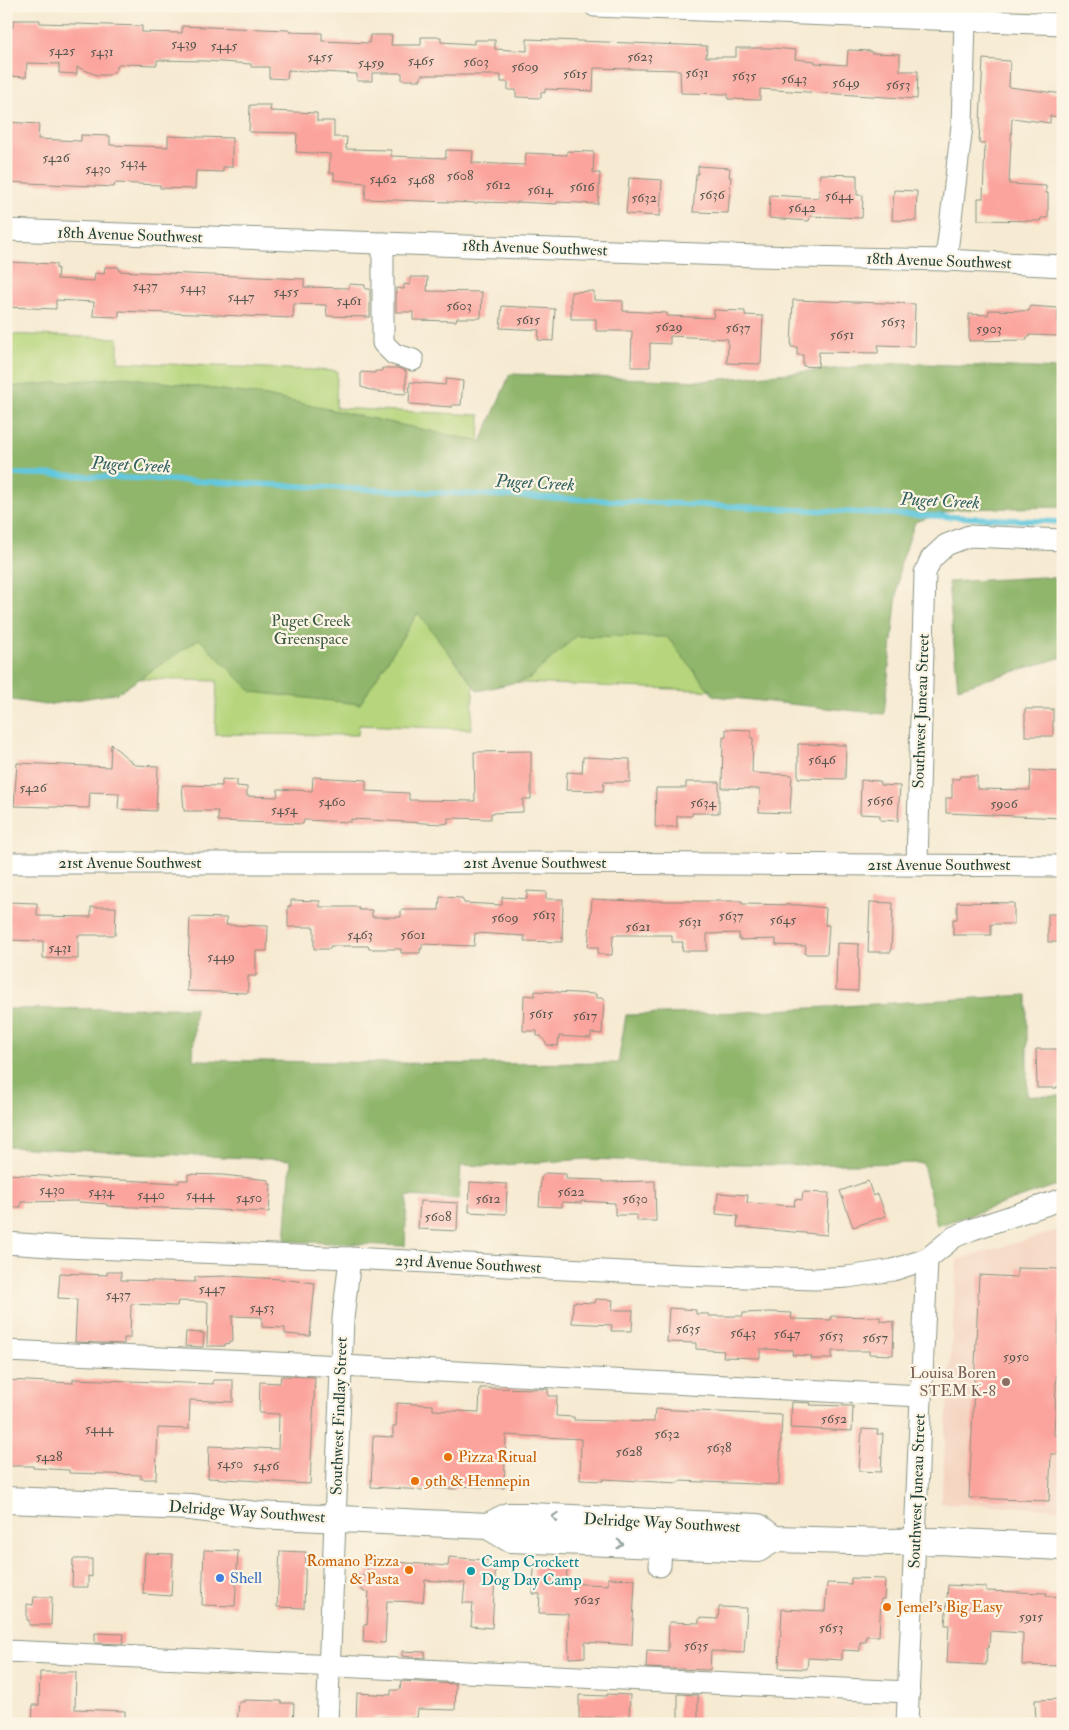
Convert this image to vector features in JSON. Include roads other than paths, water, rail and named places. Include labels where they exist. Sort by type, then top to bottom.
[{"type":"main road","name":"Delridge Way Southwest","points":[[6,1500],[190,1506],[257,1515],[488,1526],[510,1539],[660,1556],[758,1549],[774,1539],[938,1541],[1063,1547]]},
{"type":"main road","name":"Delridge Way Southwest","points":[[488,1526],[508,1516],[530,1516],[758,1527],[774,1539]]},
{"type":"street","points":[[595,6],[1063,24]]},
{"type":"street","points":[[946,260],[962,126],[965,21]]},
{"type":"street","name":"18th Avenue Southwest","points":[[6,230],[757,256],[946,260],[1063,266]]},
{"type":"street","points":[[383,243],[383,343],[394,354],[414,360]]},
{"type":"street","name":"Southwest Juneau Street","points":[[917,864],[925,573],[931,559],[946,546],[969,536],[1063,540]]},
{"type":"street","name":"21st Avenue Southwest","points":[[6,863],[917,864],[1063,866]]},
{"type":"street","points":[[927,1259],[954,1237],[973,1228],[1063,1199]]},
{"type":"street","name":"23rd Avenue Southwest","points":[[6,1242],[64,1247],[350,1258],[681,1275],[815,1279],[870,1275],[927,1259]]},
{"type":"street","name":"Southwest Findlay Street","points":[[327,1724],[343,1319],[350,1258]]},
{"type":"street","name":"Southwest Juneau Street","points":[[907,1724],[927,1259]]},
{"type":"street","points":[[6,1351],[342,1366],[921,1396]]},
{"type":"street","points":[[6,1652],[909,1692]]},
{"type":"waterway","name":"Puget Creek","points":[[6,474],[41,474],[1063,522]]},
{"type":"place","name":"Louisa Boren STEM K-8","points":[[1006,1382]]},
{"type":"place","name":"Pizza Ritual","points":[[448,1457]]},
{"type":"place","name":"9th & Hennepin","points":[[415,1481]]},
{"type":"place","name":"Romano Pizza & Pasta","points":[[409,1570]]},
{"type":"place","name":"Camp Crockett Dog Day Camp","points":[[471,1571]]},
{"type":"place","name":"Shell","points":[[220,1578]]},
{"type":"place","name":"Jemel's Big Easy","points":[[887,1607]]},
{"type":"park label","name":"Puget Creek Greenspace","points":[[311,630]]}]
